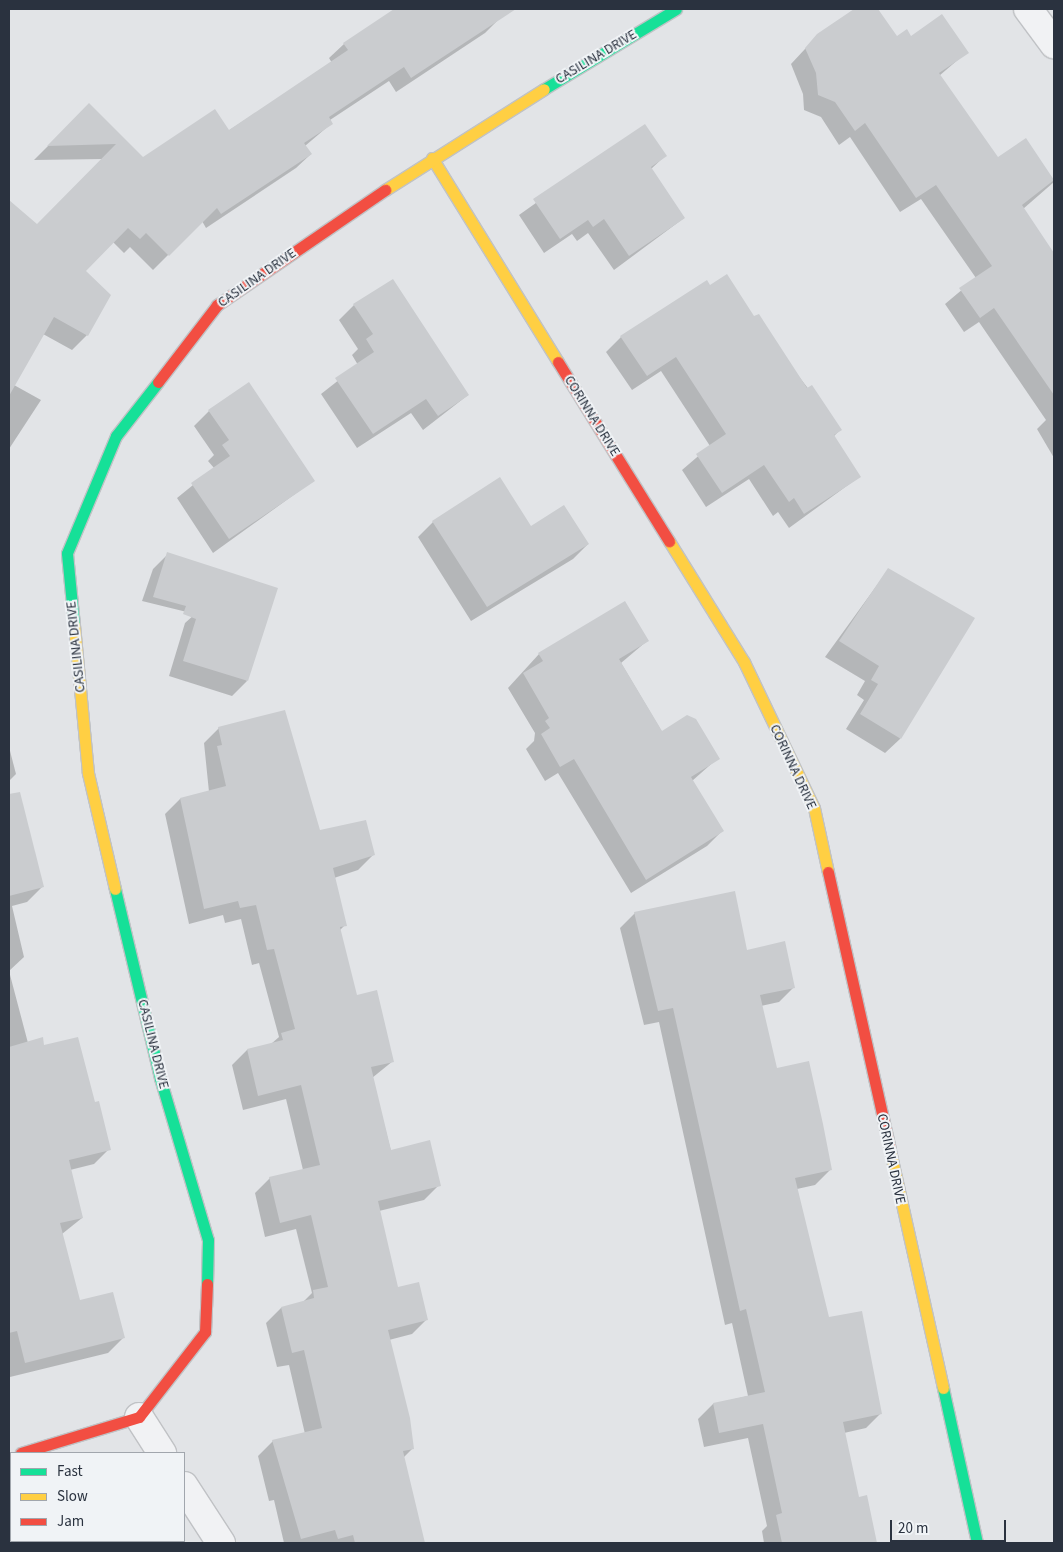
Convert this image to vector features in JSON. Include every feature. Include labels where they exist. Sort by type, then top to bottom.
[{"type":"street","name":"CASILINA DRIVE","points":[[139,1418],[205,1332],[208,1240],[160,1078],[88,772],[67,553],[116,436],[216,305],[432,158],[676,9]]},
{"type":"street","points":[[1028,9],[1054,44]]},
{"type":"street","name":"CORINNA DRIVE","points":[[432,158],[744,662],[814,808],[977,1543]]},
{"type":"street","points":[[24,1452],[139,1418],[161,1452]]},
{"type":"street","points":[[185,1488],[221,1543]]},
{"type":"building","points":[[394,9],[516,9],[411,78],[404,67],[329,117],[333,124],[304,143],[312,154],[221,214],[217,208],[169,256],[146,233],[140,239],[128,228],[86,271],[111,295],[88,336],[54,317],[9,396],[9,200],[37,224],[116,144],[47,146],[89,103],[143,157],[215,109],[229,130],[348,50],[343,43]]},
{"type":"building","points":[[854,9],[878,9],[897,36],[907,29],[911,36],[942,14],[969,53],[939,73],[998,157],[1026,138],[1054,180],[1022,205],[1054,253],[1054,395],[994,308],[980,318],[959,288],[992,266],[936,185],[916,198],[865,123],[855,131],[835,102],[818,95],[816,73],[805,48],[817,34]]},
{"type":"building","points":[[645,124],[667,156],[651,167],[685,218],[629,256],[604,219],[593,227],[588,220],[560,239],[533,199]]},
{"type":"building","points":[[727,274],[754,316],[759,314],[807,388],[812,385],[842,430],[834,435],[861,477],[804,514],[794,498],[789,502],[764,465],[722,493],[696,454],[726,434],[676,357],[647,376],[620,336],[707,280],[710,285]]},
{"type":"building","points":[[393,279],[469,395],[438,416],[426,399],[373,434],[335,378],[374,352],[366,339],[373,334],[353,304]]},
{"type":"building","points":[[249,382],[315,481],[229,539],[191,483],[230,456],[222,445],[229,440],[208,410]]},
{"type":"building","points":[[500,477],[531,526],[564,505],[589,544],[487,607],[432,521]]},
{"type":"building","points":[[167,552],[278,588],[248,681],[183,661],[196,619],[183,614],[186,606],[153,597]]},
{"type":"building","points":[[888,568],[975,618],[901,739],[860,714],[878,684],[871,680],[879,666],[839,641]]},
{"type":"building","points":[[625,601],[649,641],[619,659],[662,731],[687,715],[696,719],[720,759],[691,777],[724,831],[646,880],[574,759],[560,767],[541,734],[550,728],[545,721],[549,718],[523,673],[543,661],[538,653]]},
{"type":"building","points":[[285,710],[320,830],[366,820],[375,855],[333,868],[347,926],[340,927],[357,995],[377,990],[394,1062],[371,1067],[391,1150],[430,1140],[441,1186],[378,1201],[398,1287],[419,1282],[428,1320],[388,1330],[410,1418],[414,1449],[403,1451],[425,1543],[355,1543],[353,1535],[338,1539],[335,1530],[301,1539],[272,1440],[322,1428],[304,1350],[292,1353],[281,1307],[314,1298],[313,1290],[328,1287],[311,1215],[280,1223],[269,1177],[320,1165],[301,1085],[258,1096],[247,1049],[283,1040],[281,1033],[295,1029],[274,949],[267,950],[256,905],[240,908],[238,901],[204,909],[180,798],[226,786],[217,746],[222,745],[218,727]]},
{"type":"building","points":[[20,792],[44,887],[9,896],[9,794]]},
{"type":"building","points":[[735,891],[747,950],[785,941],[795,988],[760,995],[777,1068],[809,1061],[823,1124],[832,1170],[795,1178],[829,1317],[862,1311],[882,1414],[843,1422],[859,1497],[867,1495],[877,1543],[782,1543],[776,1515],[782,1513],[763,1424],[719,1433],[713,1403],[765,1392],[746,1309],[740,1311],[673,1008],[658,1011],[634,912]]},
{"type":"building","points":[[43,1037],[44,1045],[78,1037],[95,1102],[99,1101],[111,1150],[69,1160],[83,1218],[60,1223],[80,1300],[113,1292],[125,1338],[25,1363],[17,1331],[9,1333],[9,1047]]},
{"type":"traffic: fast","points":[[544,89],[676,9]]},
{"type":"traffic: fast","points":[[74,625],[67,553],[116,436],[158,382]]},
{"type":"traffic: fast","points":[[115,889],[160,1078],[208,1240],[207,1284]]},
{"type":"traffic: fast","points":[[943,1388],[977,1543]]},
{"type":"traffic: slow","points":[[385,190],[544,89]]},
{"type":"traffic: slow","points":[[432,158],[558,362]]},
{"type":"traffic: slow","points":[[669,541],[744,662],[814,808],[828,872]]},
{"type":"traffic: slow","points":[[74,625],[88,773],[115,889]]},
{"type":"traffic: slow","points":[[889,1146],[943,1388]]},
{"type":"traffic: jam","points":[[158,382],[217,305],[385,190]]},
{"type":"traffic: jam","points":[[558,362],[669,541]]},
{"type":"traffic: jam","points":[[828,872],[889,1146]]},
{"type":"traffic: jam","points":[[24,1452],[139,1417],[205,1332],[207,1284]]}]
